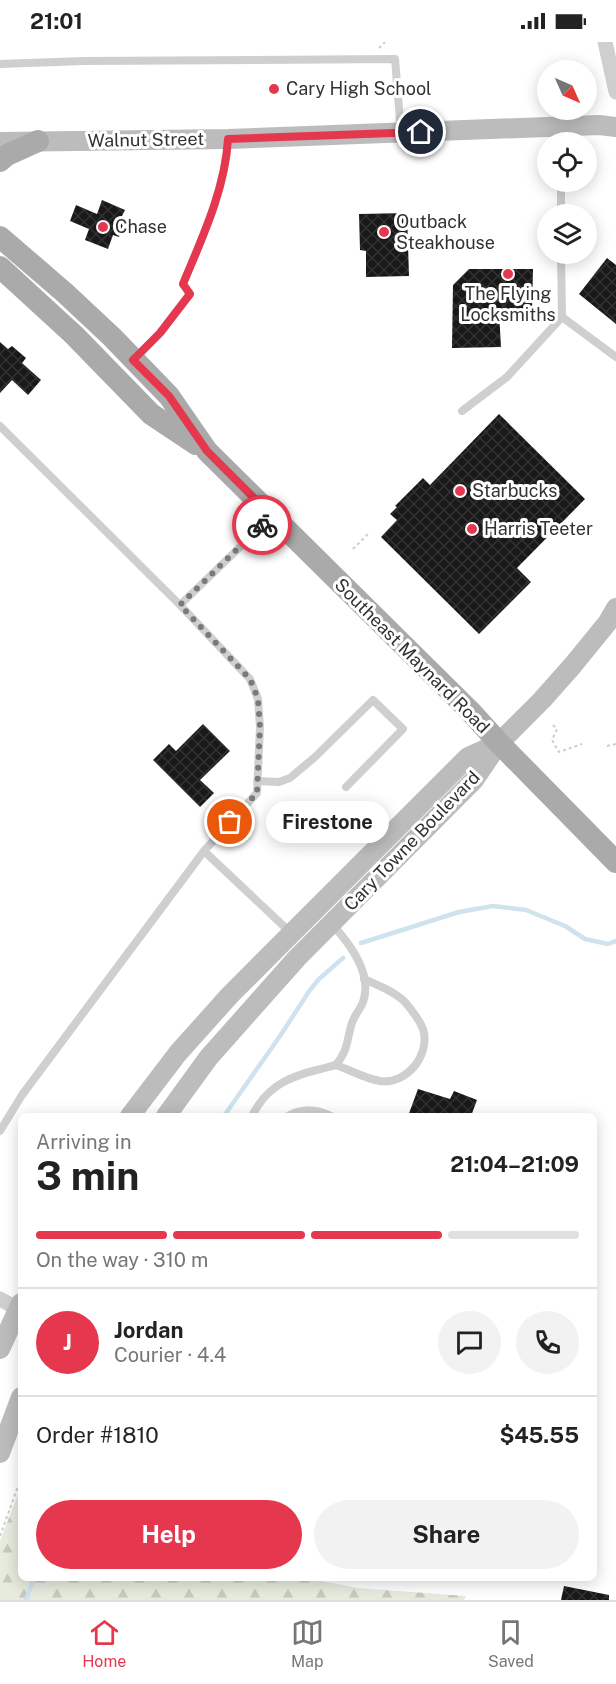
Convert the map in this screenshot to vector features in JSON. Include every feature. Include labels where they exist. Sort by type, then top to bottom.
[{"type":"main road","name":"Walnut Street","points":[[572,132],[599,125],[616,127]]},
{"type":"main road","name":"Walnut Street","points":[[0,141],[228,139],[401,133],[537,135]]},
{"type":"main road","points":[[0,161],[7,155],[38,141]]},
{"type":"main road","name":"Southeast Maynard Road","points":[[0,237],[65,293],[169,396],[207,451],[470,711],[616,862]]},
{"type":"main road","name":"Southeast Maynard Road","points":[[0,267],[74,334],[151,414],[207,451]]},
{"type":"main road","points":[[499,743],[573,665],[608,622],[616,608]]},
{"type":"main road","name":"Cary Towne Boulevard","points":[[168,1113],[209,1057],[297,958],[474,780],[499,743]]},
{"type":"main road","name":"Cary Towne Boulevard","points":[[132,1113],[178,1053],[230,995],[468,757],[499,743]]},
{"type":"main road","points":[[7,1336],[18,1311]]},
{"type":"main road","points":[[0,1453],[18,1405]]},
{"type":"street","points":[[605,42],[616,92]]},
{"type":"street","points":[[0,1299],[18,1306]]},
{"type":"lane","points":[[0,64],[395,59],[401,133]]},
{"type":"lane","points":[[133,360],[160,333],[190,294],[183,284],[218,195],[227,162],[228,139]]},
{"type":"lane","points":[[462,411],[507,377],[562,317],[561,264]]},
{"type":"lane","points":[[562,317],[616,357]]},
{"type":"lane","points":[[0,426],[180,605],[250,679],[258,699],[260,727],[257,793],[204,851],[22,1095],[0,1131]]},
{"type":"lane","points":[[180,605],[272,516]]},
{"type":"lane","points":[[257,781],[279,782],[290,778],[315,757],[373,700],[403,729],[346,787]]},
{"type":"lane","points":[[204,851],[292,934]]},
{"type":"lane","points":[[332,923],[360,964],[364,979],[363,1001],[352,1021],[346,1052],[336,1065]]},
{"type":"lane","points":[[255,1113],[261,1100],[291,1077],[336,1065],[381,1081],[395,1079],[413,1071],[424,1048],[423,1029],[404,1002],[391,992],[364,979]]},
{"type":"lane","points":[[293,1113],[321,1111],[325,1113]]},
{"type":"path","points":[[353,549],[368,534]]},
{"type":"path","points":[[553,725],[557,729],[552,740],[559,752],[582,744]]},
{"type":"path","points":[[607,746],[616,744]]},
{"type":"path","points":[[0,1536],[18,1486]]},
{"type":"green space","points":[[18,1494],[18,1581],[322,1581],[358,1588],[466,1596],[464,1600],[0,1600],[0,1541]]},
{"type":"building","name":"Chase","points":[[102,200],[125,210],[119,222],[124,223],[119,237],[113,235],[108,249],[85,240],[89,229],[70,221],[76,205],[97,214]]},
{"type":"building","name":"Outback Steakhouse","points":[[407,213],[409,276],[366,277],[366,251],[360,250],[359,214]]},
{"type":"building","points":[[607,258],[616,265],[616,324],[579,294]]},
{"type":"building","points":[[469,269],[533,269],[532,312],[499,312],[501,347],[452,348],[453,285]]},
{"type":"building","points":[[0,342],[8,349],[12,346],[26,358],[22,363],[41,380],[28,395],[12,380],[0,393]]},
{"type":"building","name":"Harris Teeter","points":[[499,414],[585,499],[517,568],[531,582],[479,634],[381,537],[397,520],[390,514],[397,507],[395,506],[423,478],[430,485]]},
{"type":"building","points":[[203,724],[230,751],[200,780],[214,793],[200,807],[153,760],[169,744],[176,751]]},
{"type":"building","points":[[418,1089],[450,1099],[454,1091],[477,1100],[472,1113],[409,1113]]},
{"type":"building","points":[[564,1586],[609,1595],[609,1600],[561,1600]]},
{"type":"waterway","points":[[361,943],[459,912],[493,906],[526,910],[565,926],[585,939],[608,944],[616,941]]},
{"type":"waterway","points":[[226,1113],[310,990],[343,958]]},
{"type":"waterway","points":[[26,1600],[33,1581]]},
{"type":"way so far","points":[[230,822],[257,793],[260,727],[258,699],[250,679],[180,605],[262,525]]},
{"type":"place","name":"Cary High School","points":[[274,89]]},
{"type":"place","name":"Chase","points":[[103,227]]},
{"type":"place","name":"Outback Steakhouse","points":[[384,232]]},
{"type":"place","name":"The Flying Locksmiths","points":[[508,274]]},
{"type":"place","name":"Starbucks","points":[[460,491]]},
{"type":"place","name":"Harris Teeter","points":[[472,529]]},
{"type":"place","name":"Firestone","points":[[230,822]]},
{"type":"route","points":[[262,525],[272,516],[207,451],[169,396],[133,360],[160,333],[190,294],[183,284],[218,195],[227,162],[228,139],[421,132]]}]
